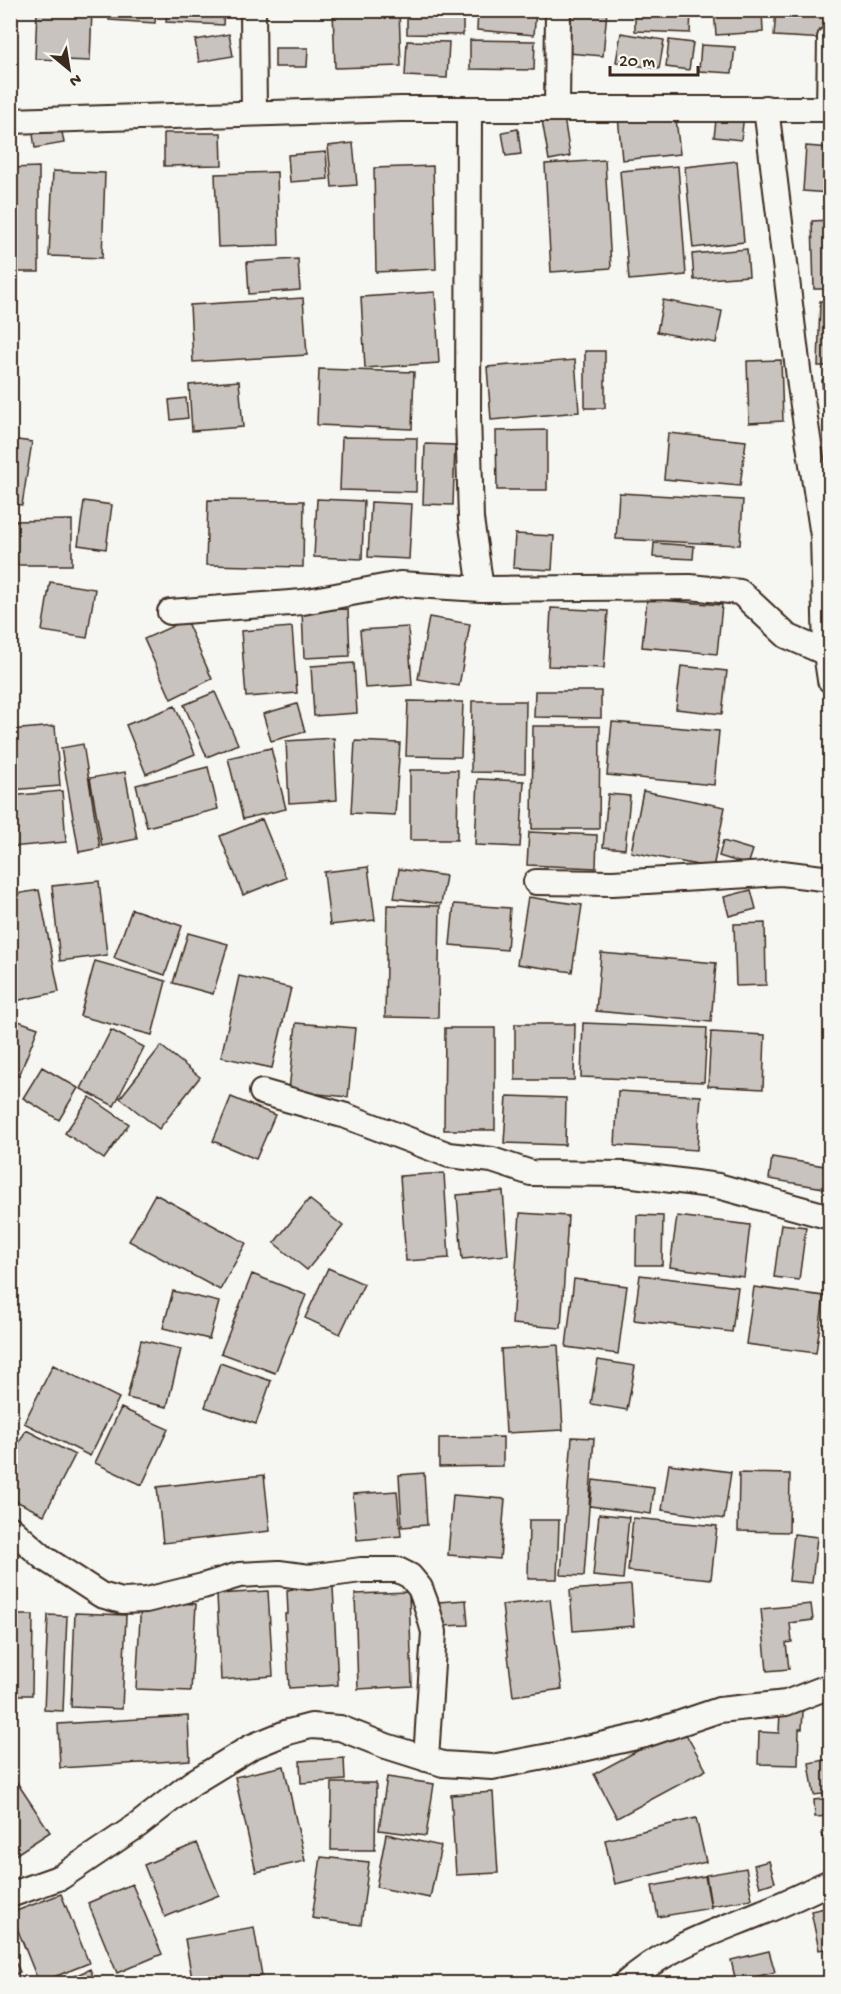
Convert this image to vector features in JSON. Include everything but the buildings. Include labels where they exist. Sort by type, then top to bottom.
[{"type":"street","points":[[253,10],[254,112]]},
{"type":"street","points":[[557,108],[558,10]]},
{"type":"street","points":[[10,121],[254,112],[557,108],[830,109],[831,38]]},
{"type":"street","points":[[766,108],[800,386],[824,536],[826,653],[831,680]]},
{"type":"street","points":[[469,109],[468,415],[471,519],[482,589]]},
{"type":"street","points":[[170,612],[303,602],[400,584],[482,589],[690,587],[740,592],[787,636],[826,653]]},
{"type":"street","points":[[536,882],[613,883],[782,873],[831,879]]},
{"type":"street","points":[[262,1092],[346,1116],[449,1155],[492,1160],[531,1173],[626,1174],[718,1186],[831,1217]]},
{"type":"street","points":[[10,1528],[44,1558],[101,1595],[122,1601],[146,1600],[239,1575],[279,1573],[309,1577],[361,1570],[398,1570],[410,1576],[420,1588],[434,1632],[426,1759]]},
{"type":"street","points":[[10,1895],[61,1877],[138,1825],[192,1783],[250,1747],[288,1732],[311,1726],[340,1728],[443,1764],[492,1767],[566,1754],[645,1735],[719,1710],[786,1703],[831,1686]]},
{"type":"street","points":[[625,1983],[642,1969],[693,1939],[763,1913],[831,1882]]}]
